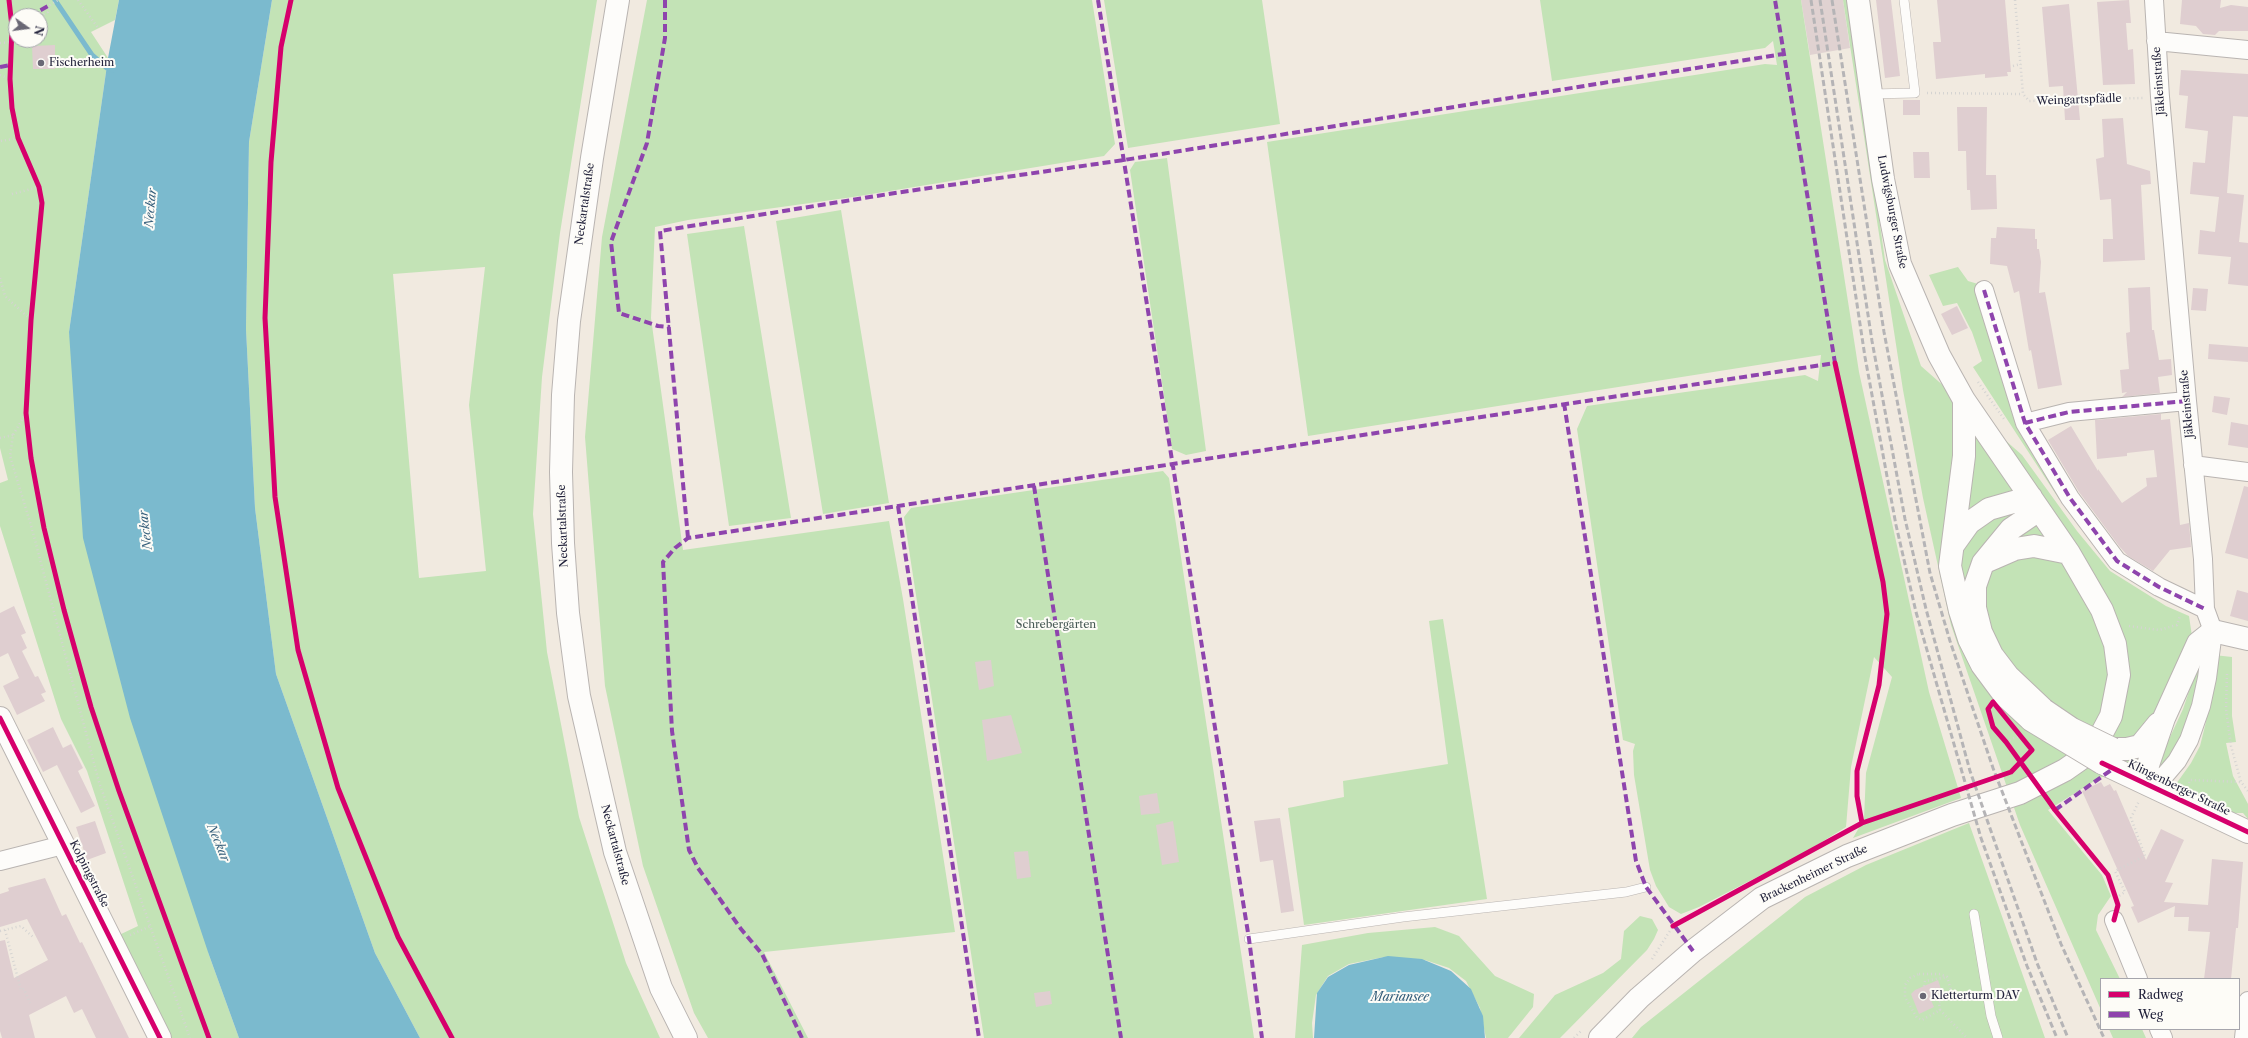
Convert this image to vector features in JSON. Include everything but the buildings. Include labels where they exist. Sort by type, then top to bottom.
[{"type":"main road","name":"Neckartalstraße","points":[[618,0],[590,165],[569,321],[563,410],[561,472],[568,613],[579,696],[615,852],[662,988],[686,1038]]},
{"type":"main road","name":"Ludwigsburger Straße","points":[[1858,0],[1883,178],[1900,264],[1939,355],[1964,400],[2069,553],[2102,610],[2115,644],[2119,675],[2111,716],[2102,733],[2085,756],[2065,770]]},
{"type":"main road","name":"Klingenberger Straße","points":[[1964,400],[1964,456],[1950,566],[1960,611],[1970,639],[1982,665],[2005,696],[2031,722],[2107,756],[2147,784],[2248,832]]},
{"type":"main road","name":"Klingenberger Straße","points":[[1954,544],[1969,523],[1989,509],[2035,504]]},
{"type":"main road","points":[[2031,722],[2008,676],[1992,655],[1981,632],[1975,608],[1975,594],[1982,563],[2035,504]]},
{"type":"main road","points":[[1982,563],[2015,549],[2034,546],[2069,553]]},
{"type":"main road","points":[[2147,784],[2148,765],[2164,718],[2198,643],[2213,631],[2248,639]]},
{"type":"main road","name":"Kolpingstraße","points":[[0,718],[160,1038]]},
{"type":"main road","points":[[2107,756],[2140,746],[2164,718]]},
{"type":"main road","name":"Brackenheimer Straße","points":[[1600,1038],[1639,998],[1693,951],[1762,898],[1848,856],[1952,815],[2020,793],[2065,770]]},
{"type":"street","name":"Jäkleinstraße","points":[[2147,784],[2165,775],[2178,761],[2189,740],[2201,706],[2207,678],[2213,631],[2205,609],[2203,559],[2187,401],[2160,97],[2154,0]]},
{"type":"street","points":[[2156,41],[2248,50]]},
{"type":"street","points":[[1984,290],[2025,423],[2070,498],[2117,561],[2159,587],[2205,609]]},
{"type":"street","points":[[2025,423],[2069,412],[2187,401]]},
{"type":"street","points":[[2193,465],[2248,472]]},
{"type":"street","points":[[0,861],[63,845]]},
{"type":"street","points":[[2114,920],[2138,978]]},
{"type":"street","points":[[2244,1038],[2248,1001]]},
{"type":"lane","points":[[1871,94],[1915,94],[1904,0]]},
{"type":"lane","points":[[1249,939],[1403,917],[1626,892],[1646,887]]},
{"type":"lane","points":[[1974,914],[1991,1016],[1998,1038]]},
{"type":"path","points":[[48,12],[50,5],[58,0]]},
{"type":"path","points":[[78,0],[98,28]]},
{"type":"path","points":[[2013,66],[2021,64]]},
{"type":"path","points":[[0,75],[10,79]]},
{"type":"path","points":[[1915,94],[2023,94]]},
{"type":"path","points":[[2,141],[18,138]]},
{"type":"path","points":[[12,194],[39,187]]},
{"type":"path","points":[[0,278],[5,296],[31,320]]},
{"type":"path","points":[[1835,363],[1883,582],[1887,614],[1879,685],[1857,771],[1857,796],[1862,823]]},
{"type":"path","points":[[26,412],[27,420]]},
{"type":"path","points":[[26,412],[13,435],[10,456],[32,530],[99,782],[190,1038]]},
{"type":"path","points":[[0,438],[13,435]]},
{"type":"path","points":[[2111,633],[2130,626],[2159,630],[2177,625],[2181,614]]},
{"type":"path","points":[[2227,671],[2226,709],[2232,746],[2241,782],[2248,791]]},
{"type":"path","points":[[2006,742],[2031,722]]},
{"type":"path","points":[[2182,801],[2190,780],[2241,782]]},
{"type":"path","points":[[2116,898],[2125,892],[2115,871],[2145,856],[2131,818],[2147,784]]},
{"type":"path","points":[[0,931],[21,926],[34,938]]},
{"type":"path","points":[[5,930],[21,990],[24,989],[30,1003]]},
{"type":"path","points":[[1940,1010],[1922,1020],[1917,1018],[1905,997],[1905,986],[1910,978],[1919,974],[1940,974],[1947,977],[1952,993],[1939,1002],[1940,1010],[1967,1038]]},
{"type":"path","points":[[1924,986],[1925,981],[1947,977]]},
{"type":"shaded area","points":[[1801,0],[1843,0],[1850,48],[1810,55]]},
{"type":"green space","points":[[0,0],[119,0],[115,20],[91,32],[108,58],[69,332],[209,955],[239,1038],[165,1038],[119,935],[138,926],[87,771],[61,719],[0,526],[0,483],[8,480],[0,448]]},
{"type":"green space","points":[[272,0],[597,0],[560,233],[542,377],[533,514],[547,652],[579,817],[626,963],[660,1038],[420,1038],[375,953],[276,674],[255,508],[246,329],[249,142]],"holes":[[[485,267],[469,405],[486,571],[419,578],[393,274]]]},
{"type":"green space","points":[[647,0],[1092,0],[1115,144],[1104,156],[853,197],[688,220],[655,227],[651,318],[683,550],[889,521],[903,599],[955,932],[764,952],[808,1038],[708,1038],[694,1013],[643,866],[605,686],[585,437],[602,237]]},
{"type":"green space","points":[[1104,0],[1262,0],[1280,124],[1128,148]]},
{"type":"green space","points":[[1540,0],[1801,0],[1859,372],[1929,692],[1961,798],[1853,838],[1864,819],[1866,773],[1892,677],[1874,657],[1851,767],[1846,827],[1804,853],[1699,907],[1681,914],[1669,907],[1656,886],[1650,870],[1634,775],[1633,751],[1635,744],[1623,740],[1577,429],[1587,406],[1805,375],[1818,381],[1821,355],[1308,436],[1267,142],[1765,64],[1777,65],[1773,41],[1765,48],[1552,81]]},
{"type":"green space","points":[[1843,0],[1848,0],[1885,260],[1921,366],[2022,455],[2077,531],[2110,571],[2166,606],[2189,616],[2193,643],[2144,756],[2096,780],[2048,810],[2102,875],[2111,896],[2098,915],[2096,930],[2120,978],[2100,978],[2100,1008],[2020,825],[1951,625],[1923,498],[1903,390]]},
{"type":"green space","points":[[1167,158],[1206,451],[1186,455],[1172,449],[1130,170],[1135,162]]},
{"type":"green space","points":[[841,210],[889,503],[823,514],[776,221]]},
{"type":"green space","points":[[744,226],[791,518],[729,526],[687,234]]},
{"type":"green space","points":[[1958,267],[1968,281],[1978,284],[2063,496],[2059,499],[1973,367],[1982,361],[1972,332],[1957,303],[1943,306],[1929,275]]},
{"type":"green space","name":"Schrebergärten","points":[[1163,471],[1169,478],[1254,1038],[984,1038],[904,517],[911,508]]},
{"type":"green space","points":[[1443,619],[1487,899],[1304,925],[1288,808],[1344,797],[1343,781],[1448,764],[1429,621]]},
{"type":"green space","points":[[2214,655],[2232,657],[2232,716],[2236,742],[2226,743],[2233,776],[2248,804],[2248,819],[2243,813],[2225,813],[2171,791],[2191,763],[2200,746],[2206,722]]},
{"type":"green space","points":[[2198,665],[2205,669],[2180,747],[2158,771],[2158,763],[2183,709]]},
{"type":"green space","points":[[1969,823],[2045,1038],[1632,1038],[1641,1027],[1805,897],[1866,865]]},
{"type":"green space","points":[[1640,916],[1652,919],[1658,930],[1647,950],[1560,1038],[1519,1038],[1555,995],[1603,973],[1621,959],[1624,931]]},
{"type":"green space","points":[[1435,927],[1459,936],[1495,976],[1534,994],[1533,1007],[1508,1038],[1486,1038],[1480,1008],[1466,981],[1449,968],[1425,960],[1384,957],[1349,964],[1328,976],[1316,995],[1312,1023],[1313,1038],[1295,1038],[1302,945],[1368,933]]},
{"type":"green space","points":[[2109,1030],[2142,1030],[2146,1038],[2113,1038]]},
{"type":"water","name":"Neckar","points":[[119,0],[272,0],[249,142],[246,329],[255,508],[276,674],[375,953],[420,1038],[239,1038],[209,955],[130,718],[83,538],[69,332],[108,58]]},
{"type":"water","name":"Mariansee","points":[[1388,956],[1422,959],[1451,971],[1471,989],[1483,1016],[1485,1038],[1314,1038],[1317,993],[1328,977],[1349,965]]},
{"type":"waterway","points":[[55,0],[92,55],[107,68],[113,70]]},
{"type":"railway","points":[[1811,0],[1865,357],[1896,525],[1916,612],[1981,838],[2027,966],[2057,1038]]},
{"type":"railway","points":[[1820,0],[1872,341],[1905,519],[1926,609],[1970,771],[2037,963],[2068,1038]]},
{"type":"railway","points":[[1832,0],[1884,332],[1930,573],[1950,641],[1993,768],[2061,944],[2100,1029]]},
{"type":"railway","points":[[2100,1030],[2104,1038]]},
{"type":"marked path","points":[[665,0],[665,38],[647,143],[611,242],[619,313],[658,326],[670,327]]},
{"type":"marked path","points":[[1098,0],[1249,939],[1262,1038]]},
{"type":"marked path","points":[[802,1038],[762,954],[741,929],[698,868],[689,850],[672,731],[663,562],[675,548],[688,538],[1835,363],[1775,0]]},
{"type":"marked path","points":[[45,8],[50,5]]},
{"type":"marked path","points":[[688,538],[660,231],[895,193],[1124,160],[1783,54]]},
{"type":"marked path","points":[[0,67],[11,65]]},
{"type":"marked path","points":[[1984,290],[2025,423],[2070,498],[2117,561],[2159,587],[2205,609]]},
{"type":"marked path","points":[[2025,423],[2069,412],[2187,401]]},
{"type":"marked path","points":[[1564,403],[1636,861],[1646,887],[1693,951]]},
{"type":"marked path","points":[[1034,486],[1121,1038]]},
{"type":"marked path","points":[[898,506],[979,1038]]},
{"type":"marked path","points":[[2055,810],[2114,768]]},
{"type":"cycle path","points":[[9,0],[12,27],[10,79],[12,108],[18,138],[39,187],[42,203],[31,320],[26,413],[31,458],[44,528],[64,610],[91,707],[119,791],[209,1038]]},
{"type":"cycle path","points":[[291,0],[281,47],[271,162],[265,318],[275,497],[298,650],[338,788],[398,937],[452,1038]]},
{"type":"cycle path","points":[[1835,363],[1883,582],[1887,614],[1879,685],[1857,771],[1857,796],[1862,823]]},
{"type":"cycle path","points":[[1673,926],[1862,823],[2011,772],[2032,750],[1993,702],[1988,709],[1993,727],[2006,742],[2048,800],[2055,810],[2108,875],[2118,905],[2114,920]]},
{"type":"cycle path","points":[[0,718],[160,1038]]},
{"type":"cycle path","points":[[2102,763],[2248,832]]},
{"type":"place","name":"Fischerheim","points":[[41,63]]},
{"type":"place","name":"Kletterturm DAV","points":[[1923,996]]}]
